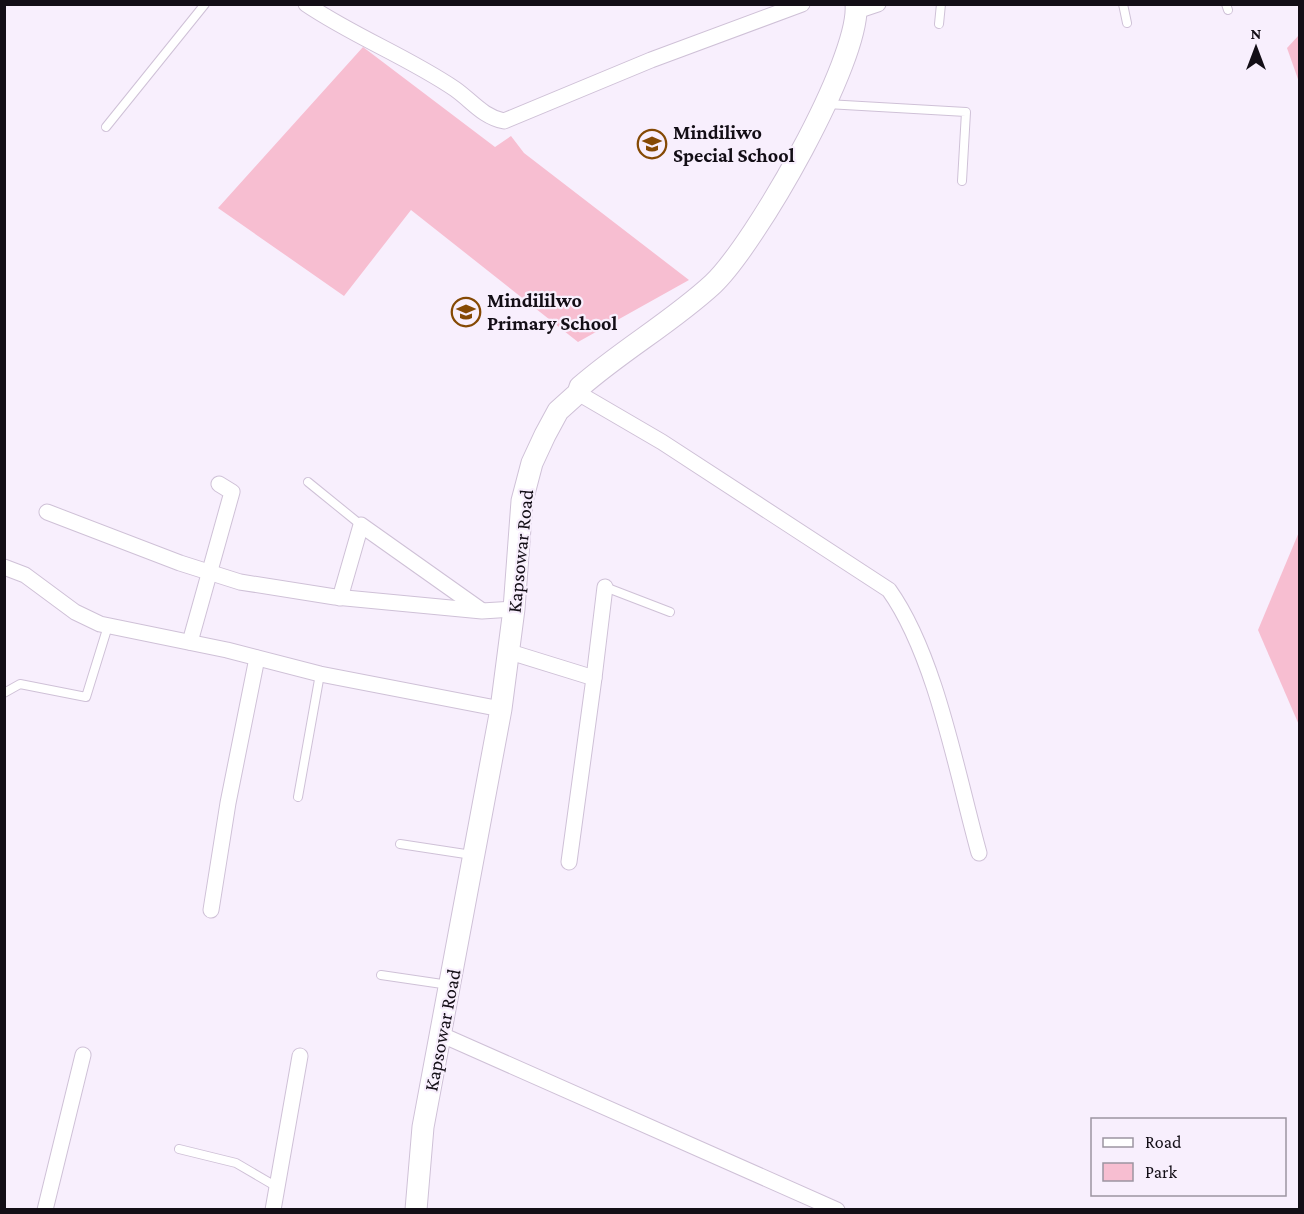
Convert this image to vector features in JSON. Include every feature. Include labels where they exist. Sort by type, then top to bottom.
[{"type":"main road","name":"Kapsowar Road","points":[[417,1209],[423,1127],[451,986],[510,652],[522,501],[532,463],[558,411],[578,393],[580,387],[594,374],[675,316],[713,283],[739,256],[783,183],[825,104],[848,52],[856,8]]},
{"type":"street","points":[[306,4],[331,22],[455,89],[491,119],[504,122],[530,108],[651,60],[802,4]]},
{"type":"street","points":[[856,8],[878,4]]},
{"type":"street","points":[[578,393],[662,442],[889,590],[904,611],[935,691],[979,853]]},
{"type":"street","points":[[190,642],[232,492],[219,484]]},
{"type":"street","points":[[47,512],[240,582],[340,598],[482,611],[514,609]]},
{"type":"street","points":[[340,598],[361,525],[482,611]]},
{"type":"street","points":[[4,567],[25,575],[75,612],[108,626],[190,642],[320,674],[501,710]]},
{"type":"street","points":[[569,862],[605,587]]},
{"type":"street","points":[[510,652],[594,678]]},
{"type":"street","points":[[212,910],[228,803],[257,658]]},
{"type":"street","points":[[442,1035],[837,1209]]},
{"type":"street","points":[[45,1209],[83,1055]]},
{"type":"street","points":[[273,1209],[300,1056]]},
{"type":"lane","points":[[106,127],[204,4]]},
{"type":"lane","points":[[939,24],[941,4]]},
{"type":"lane","points":[[1123,4],[1127,23]]},
{"type":"lane","points":[[825,104],[966,112],[962,181]]},
{"type":"lane","points":[[308,482],[361,525]]},
{"type":"lane","points":[[605,587],[670,612]]},
{"type":"lane","points":[[4,693],[20,684],[86,697],[108,626]]},
{"type":"lane","points":[[298,797],[320,674]]},
{"type":"lane","points":[[400,844],[474,855]]},
{"type":"lane","points":[[381,975],[451,986]]},
{"type":"lane","points":[[179,1149],[236,1163],[277,1187]]},
{"type":"green space","points":[[1299,35],[1299,82],[1287,48]]},
{"type":"green space","points":[[363,47],[495,147],[511,136],[524,153],[689,280],[578,342],[411,210],[344,296],[218,208]]},
{"type":"green space","points":[[1299,532],[1299,725],[1258,630]]},
{"type":"place","name":"Mindiliwo Special School","points":[[652,144]]},
{"type":"place","name":"Mindililwo Primary School","points":[[466,312]]}]
